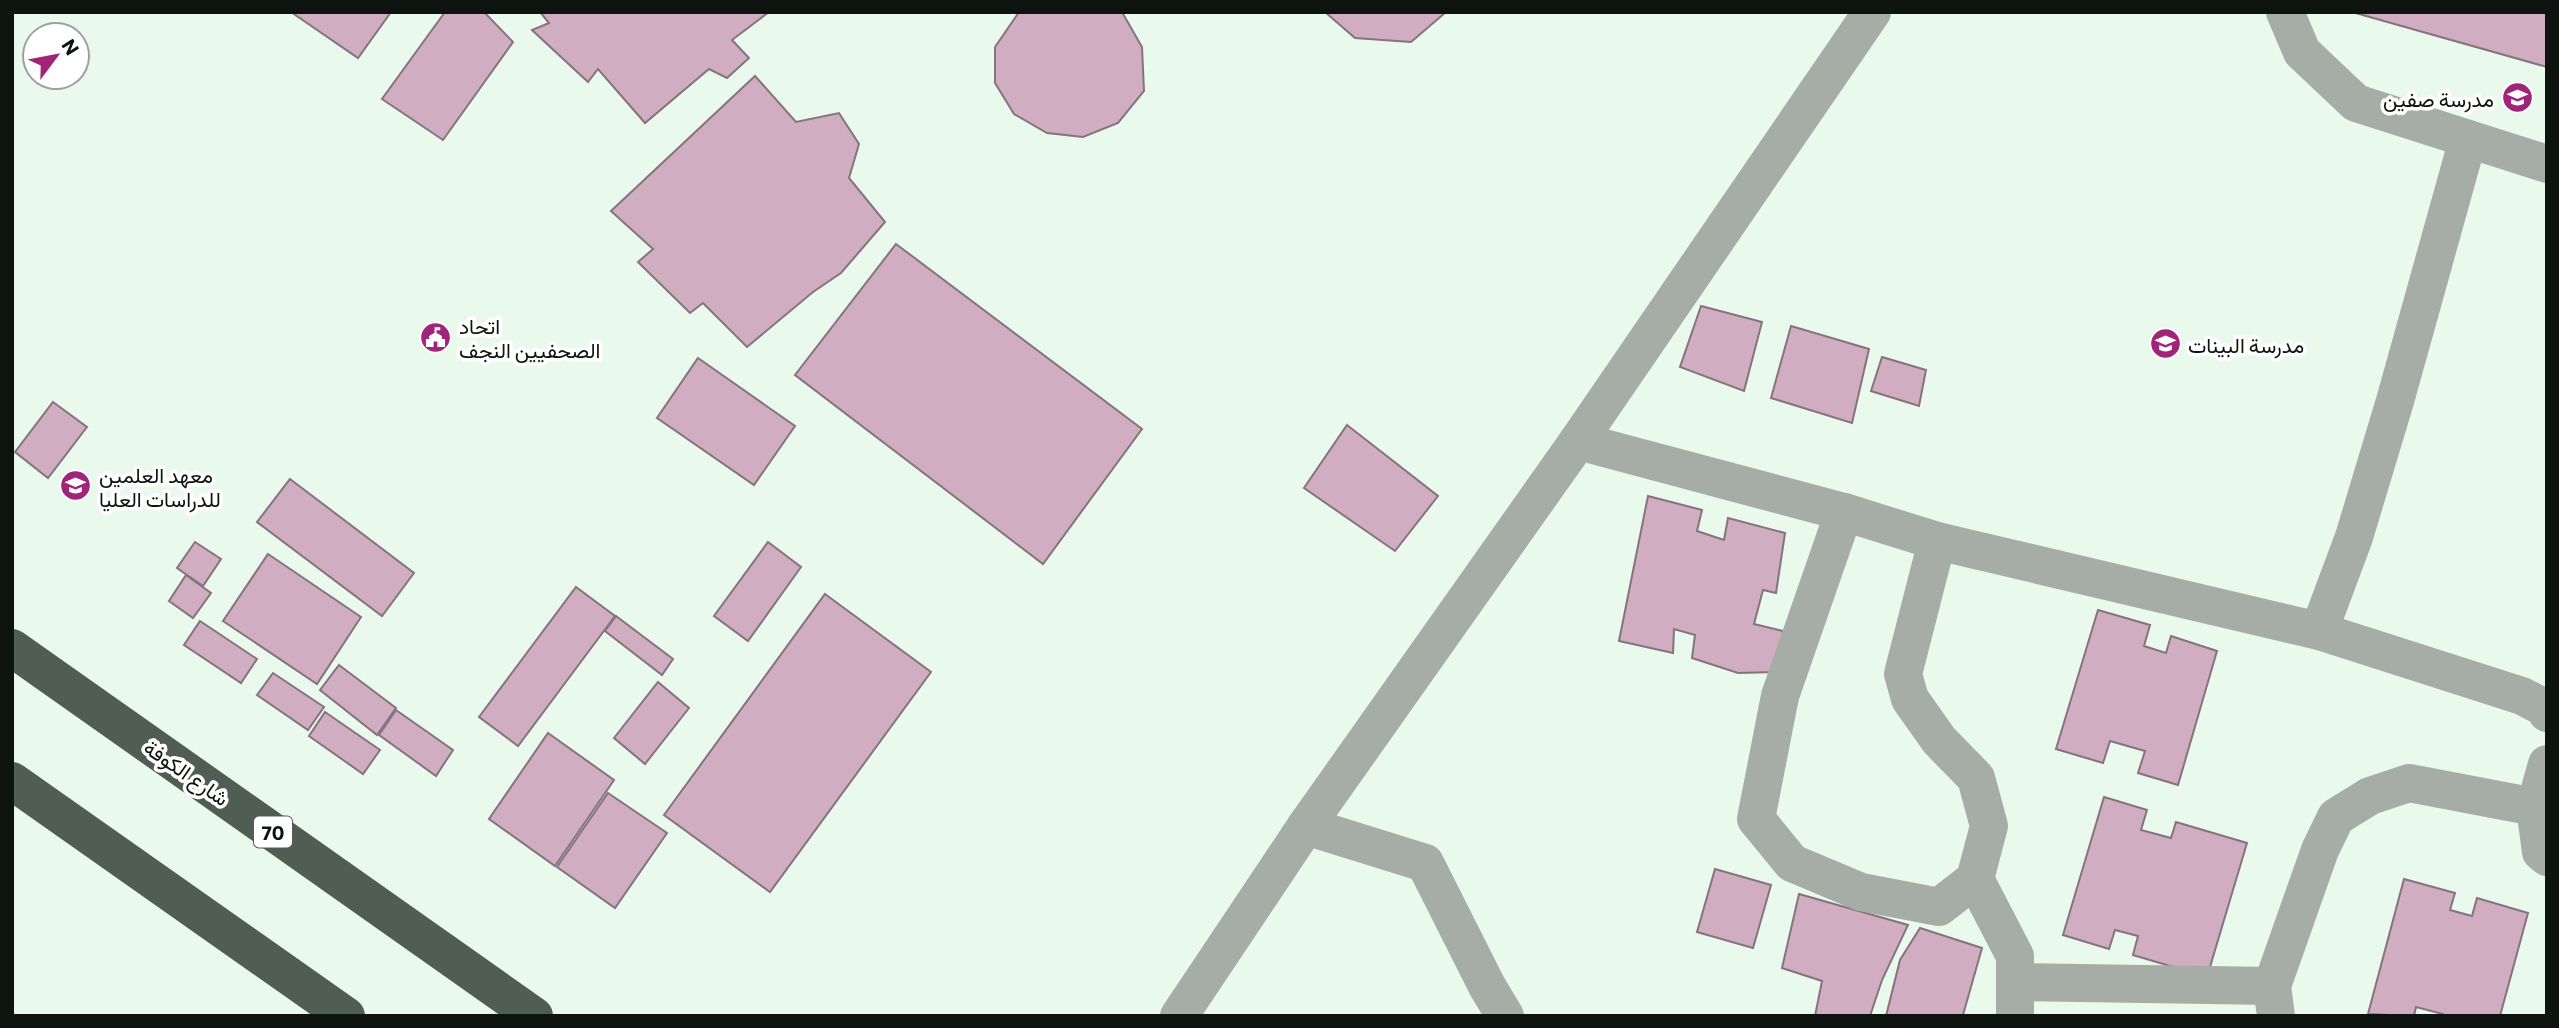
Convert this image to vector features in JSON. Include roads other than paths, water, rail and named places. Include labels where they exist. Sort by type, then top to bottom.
[{"type":"highway","name":"شارع الكوفة","points":[[12,649],[534,1016]]},
{"type":"highway","points":[[12,781],[346,1016]]},
{"type":"street","points":[[1180,1016],[1306,826],[1578,441],[1872,12]]},
{"type":"street","points":[[2285,12],[2302,52],[2356,103],[2547,164]]},
{"type":"street","points":[[2319,631],[2362,512],[2468,139]]},
{"type":"street","points":[[1578,441],[1844,512],[1937,541],[2319,631],[2522,696],[2545,708],[2547,713]]},
{"type":"street","points":[[1844,512],[1780,696],[1756,819],[1792,863],[1861,892],[1939,907],[1975,879],[1989,826],[1976,778],[1939,740],[1910,699],[1903,674],[1937,541]]},
{"type":"street","points":[[2547,764],[2535,807],[2541,852],[2547,857]]},
{"type":"street","points":[[1975,879],[2015,956],[2015,999],[2274,1001],[2320,850],[2336,817],[2370,796],[2409,783],[2535,807]]},
{"type":"street","points":[[1306,826],[1425,863],[1505,1016]]},
{"type":"place","name":"مدرسة صفين","points":[[2517,98]]},
{"type":"place","name":"اتحاد الصحفيين النجف","points":[[436,337]]},
{"type":"place","name":"مدرسة البينات","points":[[2165,344]]},
{"type":"place","name":"معهد العلمين للدراسات العليا","points":[[76,486]]}]
